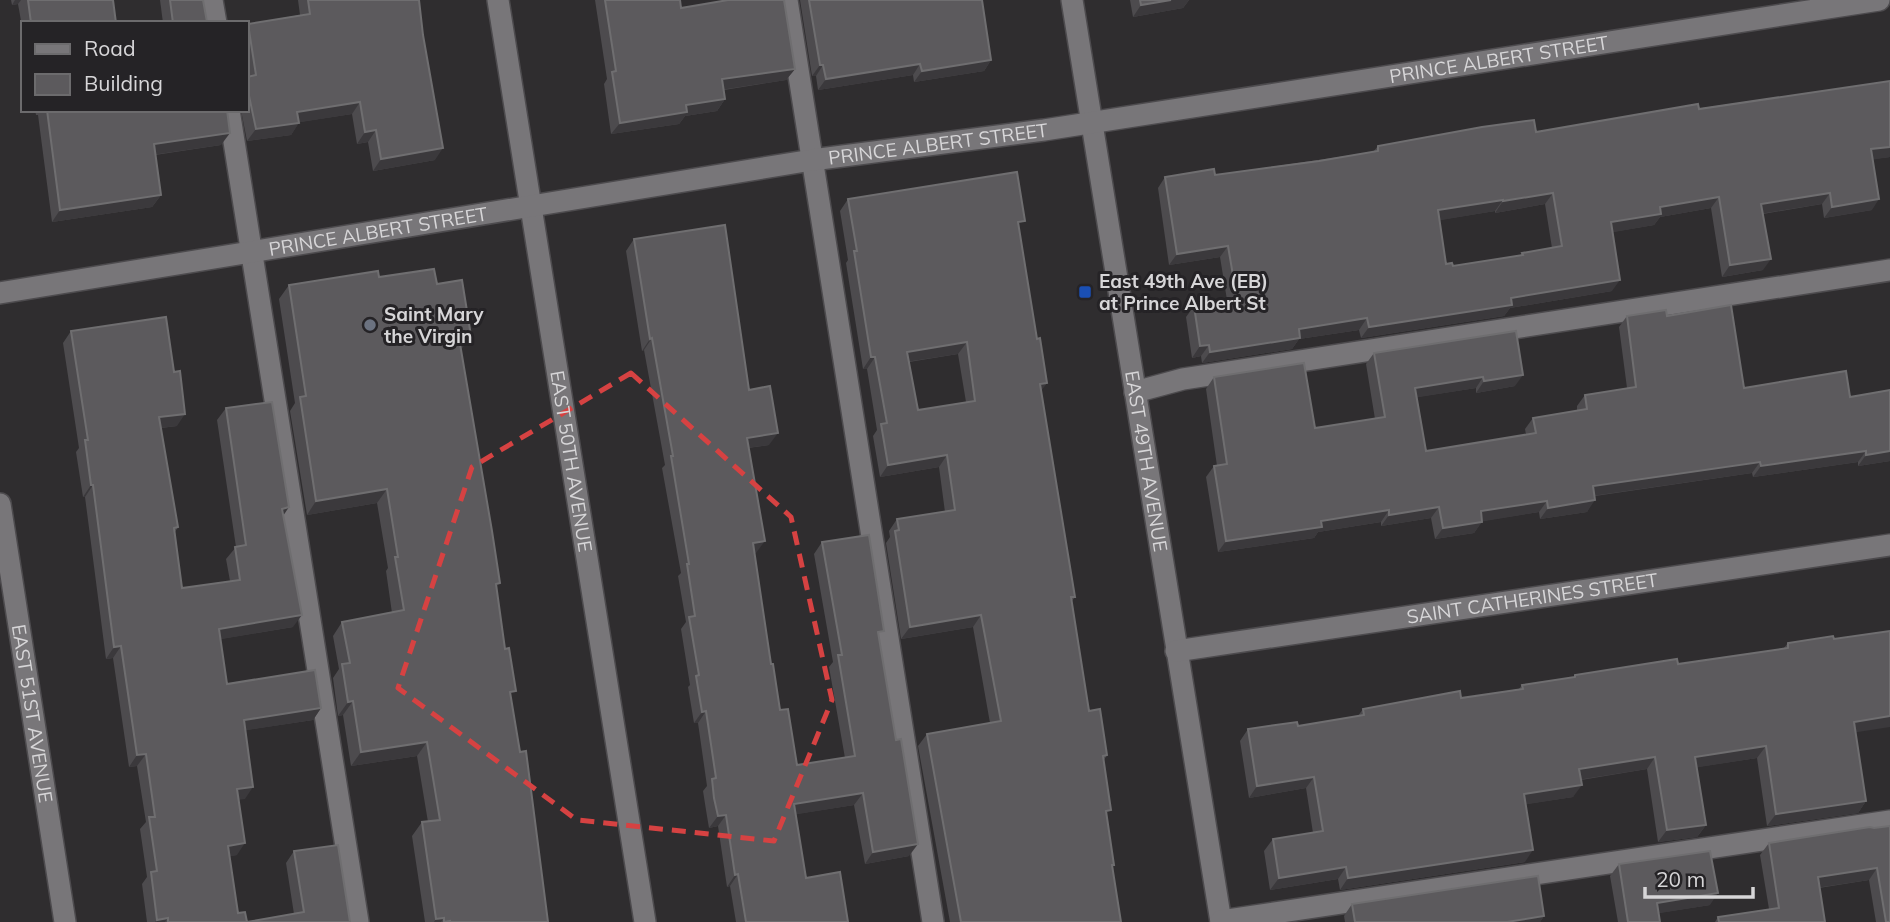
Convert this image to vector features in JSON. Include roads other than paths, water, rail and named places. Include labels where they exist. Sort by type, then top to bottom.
[{"type":"street","points":[[212,0],[216,21]]},
{"type":"street","name":"EAST 50TH AVENUE","points":[[498,0],[645,922]]},
{"type":"street","points":[[786,0],[933,922]]},
{"type":"street","name":"EAST 49TH AVENUE","points":[[1072,0],[1221,921]]},
{"type":"street","name":"PRINCE ALBERT STREET","points":[[0,293],[812,160],[1091,122],[1879,0]]},
{"type":"street","points":[[229,112],[358,922]]},
{"type":"street","points":[[1135,393],[1183,379],[1890,270]]},
{"type":"street","name":"EAST 51ST AVENUE","points":[[0,504],[65,922]]},
{"type":"street","name":"SAINT CATHERINES STREET","points":[[1176,651],[1890,545]]},
{"type":"street","points":[[1221,921],[1890,821]]},
{"type":"place","name":"East 49th Ave (EB) at Prince Albert St","points":[[1085,292]]},
{"type":"place","name":"Saint Mary the Virgin","points":[[370,325]]}]
